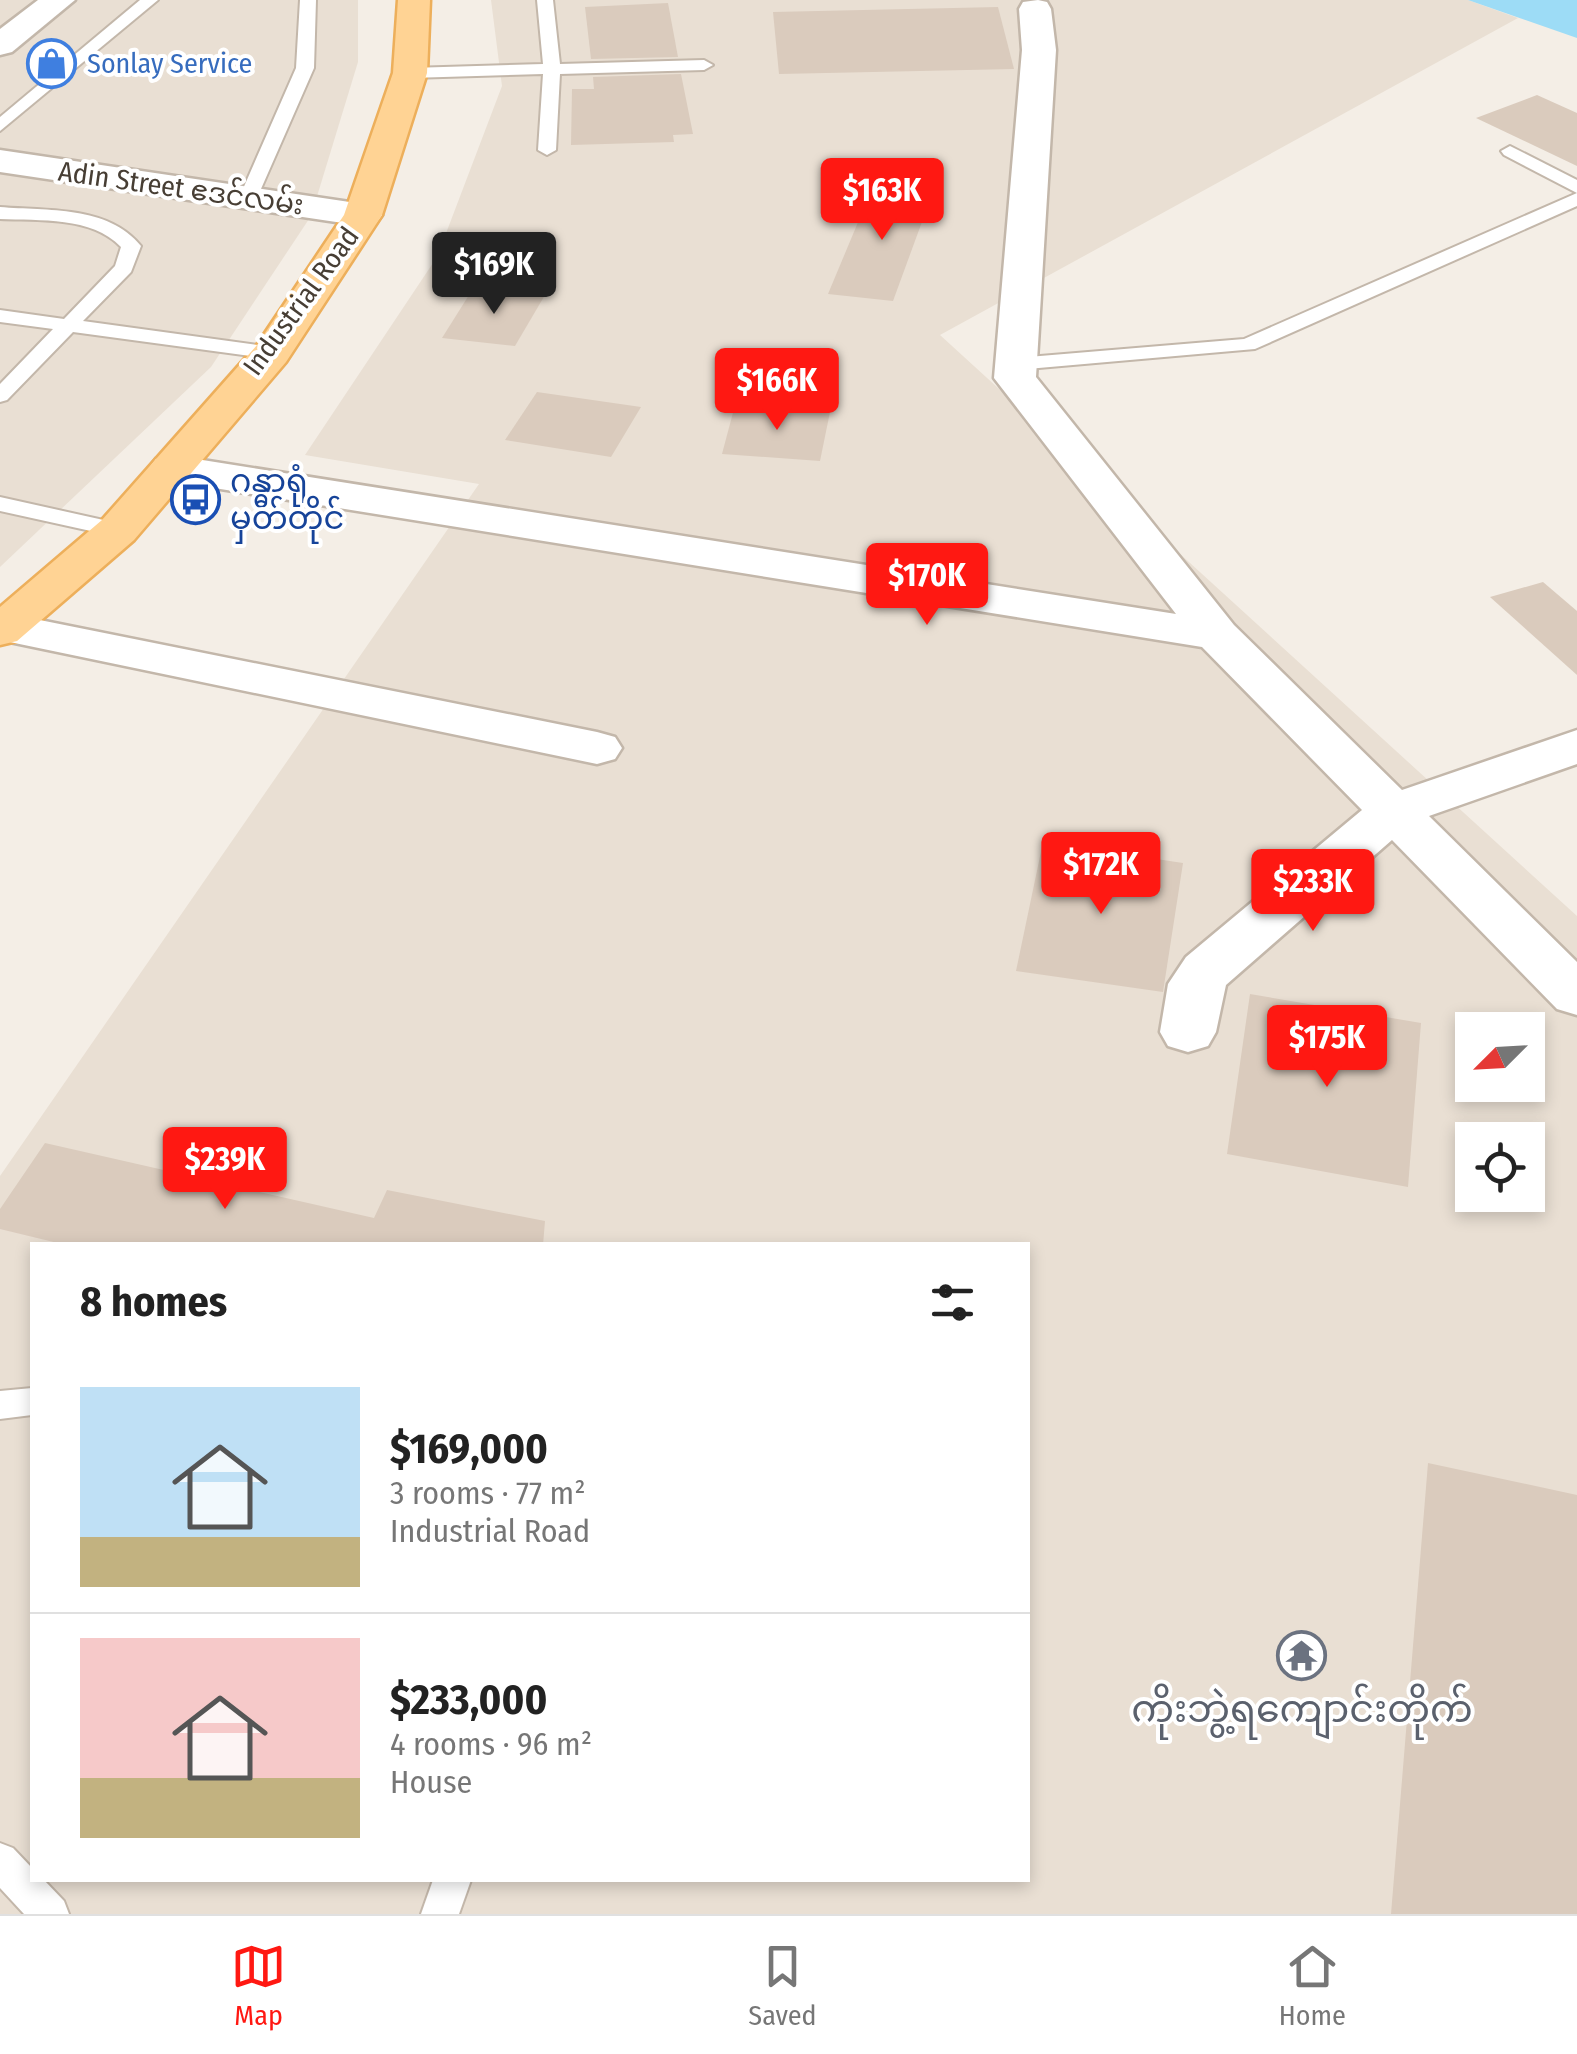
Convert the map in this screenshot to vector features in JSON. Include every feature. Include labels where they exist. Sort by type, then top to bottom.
[{"type":"main road","name":"Industrial Road","points":[[2,629],[118,530],[272,353],[363,215],[410,72],[414,0]]},
{"type":"street","points":[[0,46],[60,0]]},
{"type":"street","points":[[1035,9],[1040,50],[1015,378],[1218,635],[1577,994]]},
{"type":"street","name":"Adin Street ဧဒင်လမ်း","points":[[0,162],[363,215]]},
{"type":"street","points":[[171,468],[1218,635]]},
{"type":"street","points":[[2,629],[596,748]]},
{"type":"street","points":[[1188,1032],[1196,984],[1206,971],[1393,811],[1577,746]]},
{"type":"lane","points":[[0,126],[150,0]]},
{"type":"lane","points":[[248,198],[305,68],[308,0]]},
{"type":"lane","points":[[546,0],[552,68],[547,150]]},
{"type":"lane","points":[[410,72],[704,65]]},
{"type":"lane","points":[[1510,150],[1577,187]]},
{"type":"lane","points":[[1016,364],[1248,345],[1577,200]]},
{"type":"lane","points":[[0,213],[91,222],[120,231],[132,246],[124,268],[0,396]]},
{"type":"lane","points":[[0,316],[272,353]]},
{"type":"lane","points":[[0,504],[118,530]]},
{"type":"lane","points":[[0,1405],[30,1402]]},
{"type":"lane","points":[[0,1862],[50,1914]]},
{"type":"lane","points":[[440,1914],[451,1882]]},
{"type":"shaded area","points":[[0,0],[358,0],[358,62],[311,216],[211,367],[0,567]]},
{"type":"shaded area","points":[[491,0],[1468,0],[1518,18],[940,335],[1577,916],[1577,1914],[0,1914],[0,1176],[479,484],[305,455],[437,257],[502,86]]},
{"type":"water","points":[[1468,0],[1577,0],[1577,38]]},
{"type":"building","points":[[668,3],[678,57],[591,59],[585,7]]},
{"type":"building","points":[[998,7],[1014,69],[779,74],[773,12]]},
{"type":"building","points":[[681,74],[693,134],[673,135],[674,142],[571,145],[572,89],[594,89],[593,77]]},
{"type":"building","points":[[1537,95],[1577,113],[1577,166],[1476,118]]},
{"type":"building","points":[[874,184],[934,189],[893,301],[828,294]]},
{"type":"building","points":[[474,287],[545,295],[515,346],[442,338]]},
{"type":"building","points":[[537,392],[641,407],[611,457],[505,440]]},
{"type":"building","points":[[735,405],[830,412],[820,461],[722,454]]},
{"type":"building","points":[[1543,582],[1577,611],[1577,675],[1490,597]]},
{"type":"building","points":[[1043,842],[1183,863],[1163,992],[1016,971]]},
{"type":"building","points":[[1250,994],[1421,1023],[1408,1187],[1227,1154]]},
{"type":"building","points":[[45,1143],[374,1218],[387,1190],[545,1221],[543,1242],[54,1242],[0,1229],[0,1209]]},
{"type":"building","points":[[1428,1463],[1577,1495],[1577,1914],[1391,1914]]},
{"type":"place","name":"Sonlay Service","points":[[52,63]]},
{"type":"place","name":"ဂန္ဓာရုံ မှတ်တိုင်","points":[[195,499]]},
{"type":"place","name":"ကိုးဘွဲ့ရကျောင်းတိုက်","points":[[1302,1655]]}]
